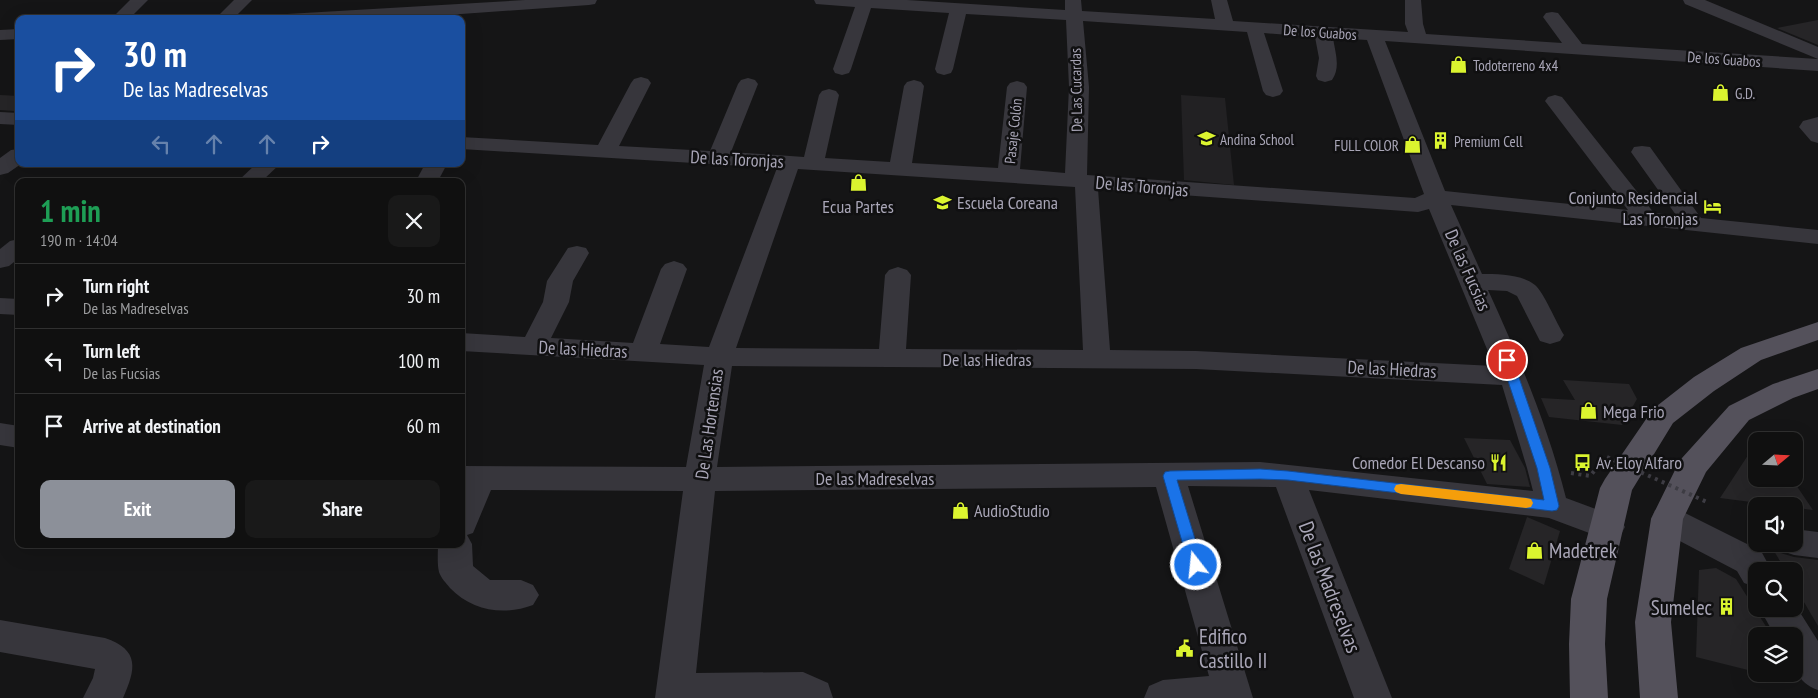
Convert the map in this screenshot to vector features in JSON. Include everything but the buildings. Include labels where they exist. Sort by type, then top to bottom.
[{"type":"main road","points":[[1589,698],[1586,644],[1590,599],[1616,488],[1662,416],[1704,384],[1751,354],[1818,332]]},
{"type":"main road","points":[[1659,698],[1653,622],[1667,519],[1694,466],[1739,413],[1783,391],[1818,379]]},
{"type":"street","points":[[123,15],[140,0]]},
{"type":"street","points":[[227,15],[244,0]]},
{"type":"street","points":[[348,15],[362,0]]},
{"type":"street","points":[[348,15],[465,5],[589,0]]},
{"type":"street","name":"De los Guabos","points":[[822,0],[959,8],[1073,7],[1225,26],[1818,65]]},
{"type":"street","points":[[1219,0],[1225,26]]},
{"type":"street","points":[[1413,0],[1415,13],[1413,25],[1422,40]]},
{"type":"street","points":[[1691,0],[1818,54]]},
{"type":"street","points":[[842,69],[866,2]]},
{"type":"street","name":"De Las Cucardas","points":[[1073,7],[1079,87],[1081,181],[1097,359]]},
{"type":"street","points":[[944,69],[959,8]]},
{"type":"street","points":[[1552,18],[1577,50]]},
{"type":"street","points":[[1256,28],[1255,35],[1273,91]]},
{"type":"street","points":[[1324,33],[1328,58],[1325,76]]},
{"type":"street","name":"De las Fucsias","points":[[1374,36],[1438,197],[1514,376],[1543,468],[1552,506]]},
{"type":"street","points":[[4,38],[15,47]]},
{"type":"street","points":[[605,152],[641,83]]},
{"type":"street","points":[[718,158],[748,84]]},
{"type":"street","points":[[900,169],[914,86]]},
{"type":"street","name":"Pasaje Colón","points":[[1008,175],[1018,87]]},
{"type":"street","name":"De Las Hortensias","points":[[674,694],[700,480],[719,358],[830,95]]},
{"type":"street","points":[[1555,101],[1647,219]]},
{"type":"street","points":[[1818,123],[1809,127],[1818,137]]},
{"type":"street","name":"De las Toronjas","points":[[465,143],[1008,175],[1418,205],[1438,197],[1818,237]]},
{"type":"street","points":[[1642,152],[1694,224]]},
{"type":"street","points":[[0,168],[15,158]]},
{"type":"street","points":[[253,178],[266,167]]},
{"type":"street","points":[[428,178],[434,167]]},
{"type":"street","points":[[0,261],[15,249]]},
{"type":"street","points":[[534,346],[556,302],[560,281],[577,253]]},
{"type":"street","points":[[643,353],[674,268]]},
{"type":"street","points":[[892,358],[898,275]]},
{"type":"street","points":[[1473,282],[1514,284],[1522,287],[1527,291],[1550,335]]},
{"type":"street","points":[[0,306],[15,307]]},
{"type":"street","name":"De las Hiedras","points":[[465,342],[719,358],[1196,360],[1514,376]]},
{"type":"street","points":[[0,434],[15,436]]},
{"type":"street","name":"De las Madreselvas","points":[[470,478],[700,480],[1260,474],[1552,506],[1608,527]]},
{"type":"street","points":[[1163,698],[1233,694],[1170,476]]},
{"type":"street","name":"De las Madreselvas","points":[[1288,476],[1373,698]]},
{"type":"street","points":[[465,504],[470,478]]},
{"type":"street","points":[[1667,519],[1754,558]]},
{"type":"street","points":[[1803,543],[1818,545]]},
{"type":"street","points":[[455,548],[456,570],[474,590],[490,596],[521,595]]},
{"type":"street","points":[[1783,617],[1818,673]]},
{"type":"street","points":[[0,636],[105,654],[114,661],[115,671],[110,686],[102,698]]},
{"type":"street","points":[[674,694],[803,689],[814,695],[814,698]]},
{"type":"path","points":[[1543,468],[1590,476],[1607,457],[1707,502]]},
{"type":"shaded area","name":"Andina School","points":[[1181,95],[1225,98],[1234,185],[1184,180]]},
{"type":"slow traffic","points":[[1401,489],[1526,503]]},
{"type":"place","name":"Todoterreno 4x4","points":[[1459,65]]},
{"type":"place","name":"G.D.","points":[[1721,93]]},
{"type":"place","name":"Andina School","points":[[1206,139]]},
{"type":"place","name":"Premium Cell","points":[[1440,141]]},
{"type":"place","name":"FULL COLOR","points":[[1413,145]]},
{"type":"place","name":"Ecua Partes","points":[[858,183]]},
{"type":"place","name":"Escuela Coreana","points":[[943,202]]},
{"type":"place","name":"Conjunto Residencial Las Toronjas","points":[[1712,207]]},
{"type":"place","name":"Mega Frio","points":[[1589,411]]},
{"type":"place","name":"Comedor El Descanso","points":[[1499,462]]},
{"type":"place","name":"Av. Eloy Alfaro","points":[[1582,462]]},
{"type":"place","name":"AudioStudio","points":[[960,510]]},
{"type":"place","name":"Madetrek","points":[[1535,550]]},
{"type":"place","name":"Sumelec","points":[[1726,607]]},
{"type":"place","name":"Edifico Castillo II","points":[[1185,648]]},
{"type":"route","points":[[1196,565],[1170,476],[1260,474],[1288,476],[1552,506],[1543,468],[1514,376],[1507,360]]}]
